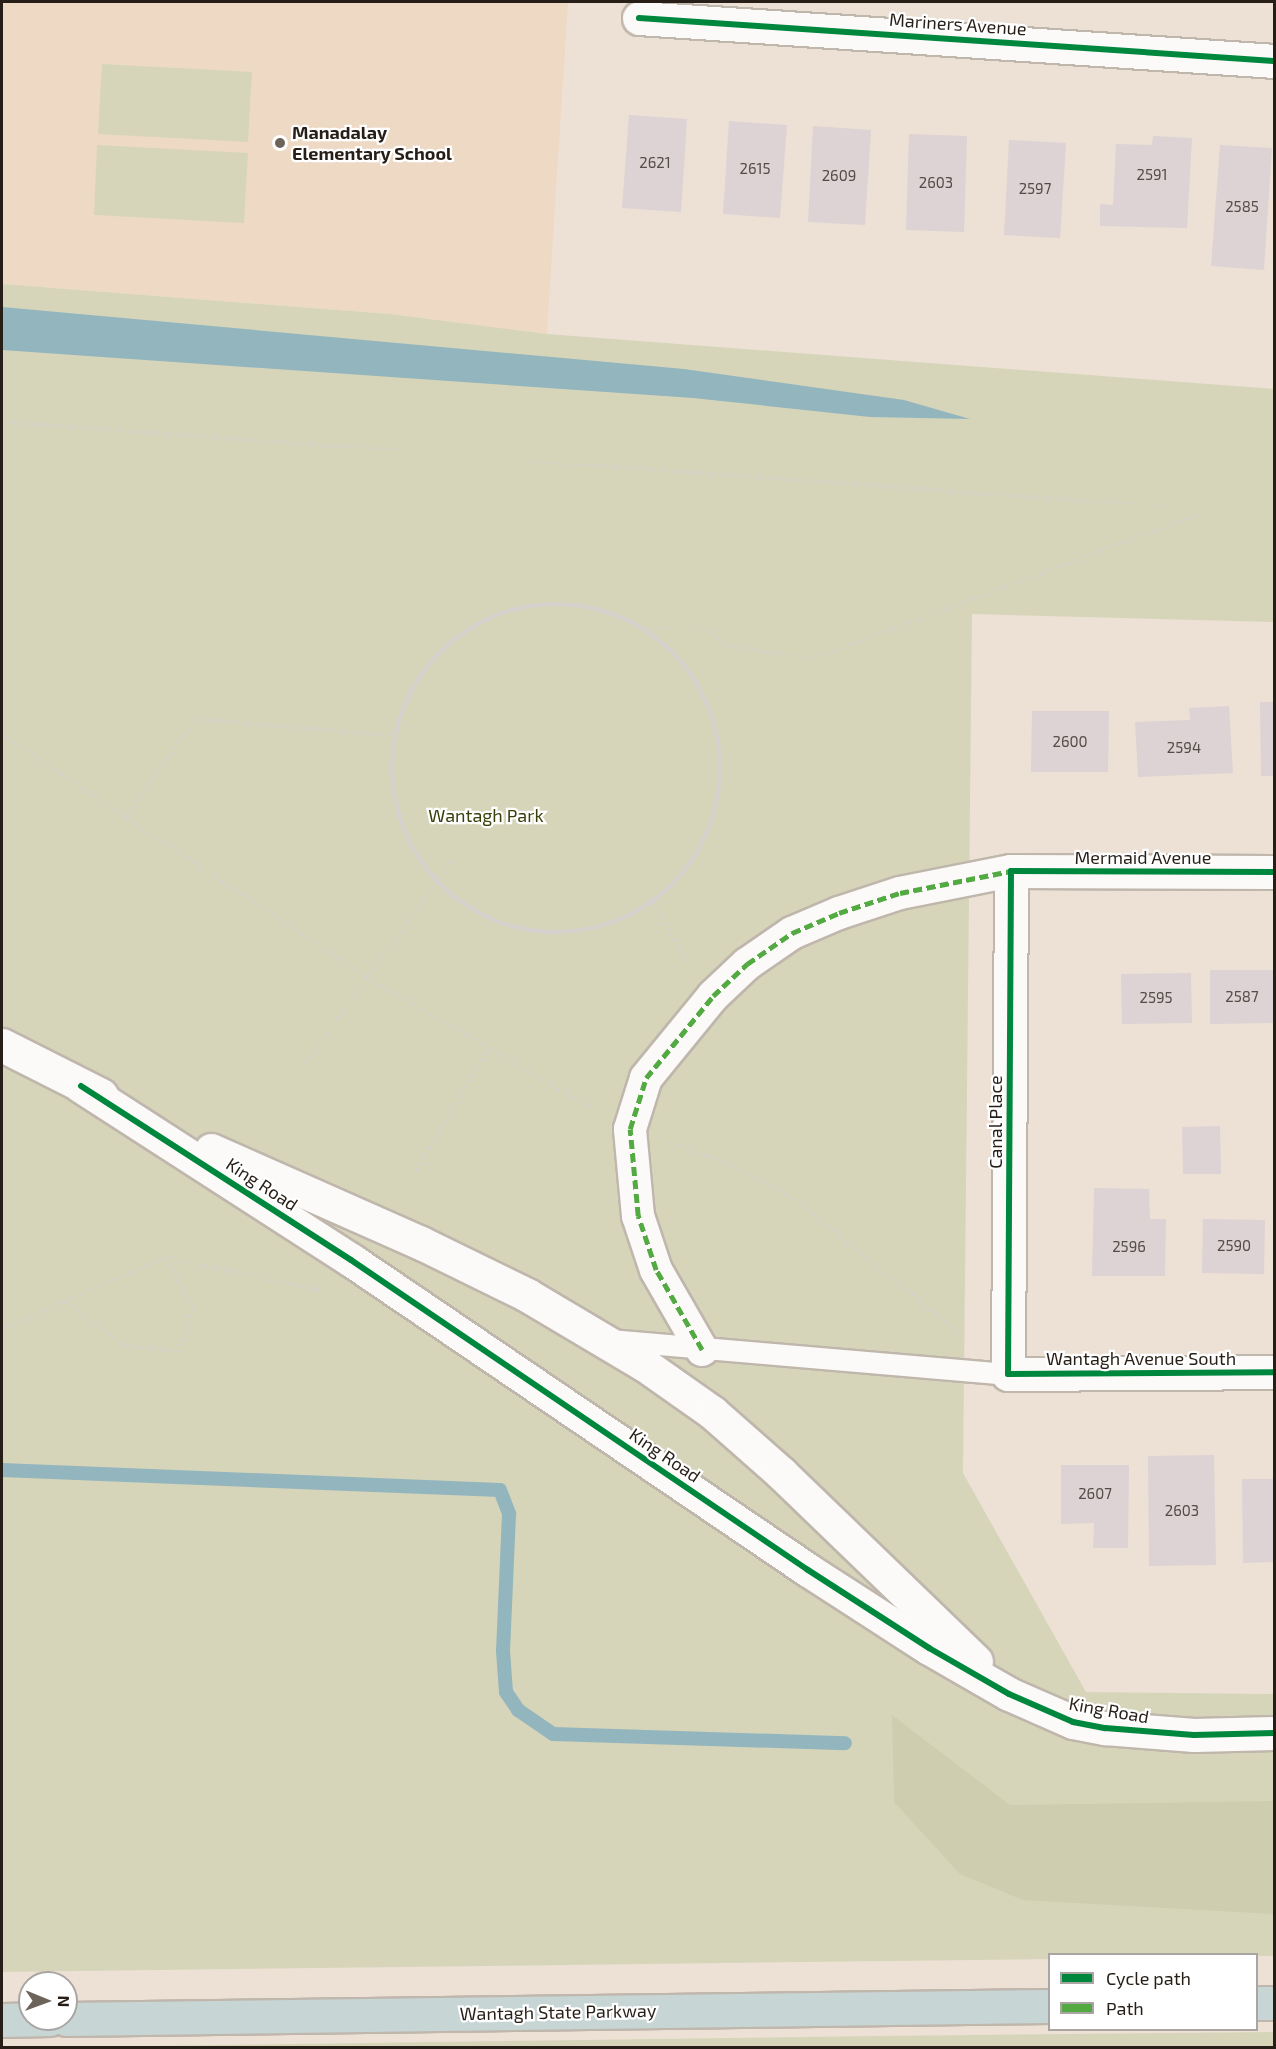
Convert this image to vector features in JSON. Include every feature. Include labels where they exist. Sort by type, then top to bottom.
[{"type":"highway","points":[[1258,2003],[1275,2003]]},
{"type":"highway","name":"Wantagh State Parkway","points":[[78,2019],[1048,2006]]},
{"type":"highway","points":[[2,2020],[18,2020]]},
{"type":"street","name":"Mariners Avenue","points":[[639,18],[1275,61]]},
{"type":"street","name":"Mermaid Avenue","points":[[1011,871],[1275,872]]},
{"type":"street","points":[[702,1350],[656,1270],[638,1216],[630,1129],[646,1078],[713,996],[747,964],[792,933],[839,913],[900,893],[1011,871]]},
{"type":"street","name":"Canal Place","points":[[1008,1374],[1011,871]]},
{"type":"street","name":"King Road","points":[[2,1045],[218,1153],[421,1243],[527,1295],[599,1338],[713,1413],[805,1496],[1010,1694]]},
{"type":"street","name":"King Road","points":[[81,1086],[351,1260],[808,1570],[929,1648],[1010,1694],[1073,1722],[1105,1728],[1185,1734],[1275,1733]]},
{"type":"street","name":"Wantagh Avenue South","points":[[1008,1374],[1275,1372]]},
{"type":"lane","points":[[599,1338],[702,1350],[1008,1374]]},
{"type":"path","points":[[2,422],[1275,514]]},
{"type":"path","points":[[645,628],[697,624],[728,645],[809,660],[1211,510]]},
{"type":"path","points":[[543,603],[596,608],[645,628],[685,664],[711,711],[721,764],[714,817],[690,865],[653,903],[611,925],[564,934],[517,930],[473,912],[436,882],[407,838],[392,788],[394,736],[413,686],[440,652],[492,616],[543,603]]},
{"type":"path","points":[[125,817],[196,719],[394,736]]},
{"type":"path","points":[[2,735],[366,977],[487,1050],[630,1129],[727,1163],[795,1200],[1008,1374]]},
{"type":"path","points":[[302,1068],[453,859]]},
{"type":"path","points":[[653,903],[713,996]]},
{"type":"path","points":[[414,1175],[487,1050]]},
{"type":"path","points":[[2,1329],[165,1257],[323,1291],[330,1285]]},
{"type":"path","points":[[66,1302],[124,1345],[180,1352],[193,1307],[165,1257]]},
{"type":"shaded area","name":"Manadalay Elementary School","points":[[2,2],[568,2],[547,334],[390,314],[2,284]]},
{"type":"green space","points":[[102,64],[252,72],[248,142],[98,134]]},
{"type":"green space","points":[[97,145],[248,153],[244,223],[94,215]]},
{"type":"green space","name":"Wantagh Park","points":[[2,284],[390,314],[547,334],[1274,389],[1274,622],[972,614],[963,1473],[1086,1692],[1274,1694],[1274,1956],[1258,1956],[1258,1953],[1048,1953],[1048,1959],[2,1972]]},
{"type":"green space","points":[[892,1715],[1010,1805],[1274,1801],[1274,1914],[1023,1900],[960,1874],[894,1802]]},
{"type":"green space","points":[[1274,2032],[1274,2048],[73,2047],[877,2036]]},
{"type":"water","points":[[2,307],[684,369],[904,400],[970,419],[870,417],[693,398],[2,350]]},
{"type":"building","points":[[629,115],[687,119],[681,212],[622,208]]},
{"type":"building","points":[[729,121],[787,125],[780,218],[723,214]]},
{"type":"building","points":[[813,126],[871,130],[865,225],[808,222]]},
{"type":"building","points":[[909,134],[967,136],[964,232],[906,230]]},
{"type":"building","points":[[1153,136],[1192,138],[1187,228],[1100,226],[1100,204],[1113,205],[1116,144],[1152,145]]},
{"type":"building","points":[[1009,140],[1066,143],[1060,238],[1004,235]]},
{"type":"building","points":[[1220,145],[1272,148],[1264,270],[1211,266]]},
{"type":"building","points":[[1260,702],[1274,702],[1274,776],[1261,776]]},
{"type":"building","points":[[1229,706],[1233,773],[1138,777],[1135,722],[1190,720],[1189,708]]},
{"type":"building","points":[[1032,711],[1109,711],[1108,772],[1031,772]]},
{"type":"building","points":[[1210,970],[1274,970],[1274,1023],[1210,1024]]},
{"type":"building","points":[[1191,973],[1192,1023],[1122,1024],[1121,974]]},
{"type":"building","points":[[1220,1126],[1221,1174],[1183,1174],[1182,1127]]},
{"type":"building","points":[[1094,1188],[1149,1189],[1150,1219],[1166,1219],[1165,1276],[1092,1276]]},
{"type":"building","points":[[1203,1219],[1265,1220],[1264,1274],[1202,1273]]},
{"type":"building","points":[[1214,1455],[1216,1565],[1149,1566],[1148,1456]]},
{"type":"building","points":[[1061,1465],[1129,1465],[1128,1548],[1093,1548],[1094,1523],[1061,1524]]},
{"type":"building","points":[[1242,1479],[1274,1479],[1274,1562],[1243,1563]]},
{"type":"waterway","points":[[2,1470],[500,1490],[509,1514],[503,1651],[506,1692],[518,1710],[553,1734],[845,1743]]},
{"type":"marked path","points":[[702,1350],[656,1270],[638,1216],[630,1129],[646,1078],[713,996],[747,964],[792,933],[839,913],[900,893],[1011,871]]},
{"type":"cycle path","points":[[639,18],[1274,61]]},
{"type":"cycle path","points":[[1274,872],[1011,871],[1008,1374],[1274,1372]]},
{"type":"cycle path","points":[[81,1086],[351,1260],[808,1570],[929,1648],[1009,1694],[1073,1722],[1105,1728],[1194,1735],[1274,1733]]},
{"type":"place","name":"Manadalay Elementary School","points":[[280,143]]}]
